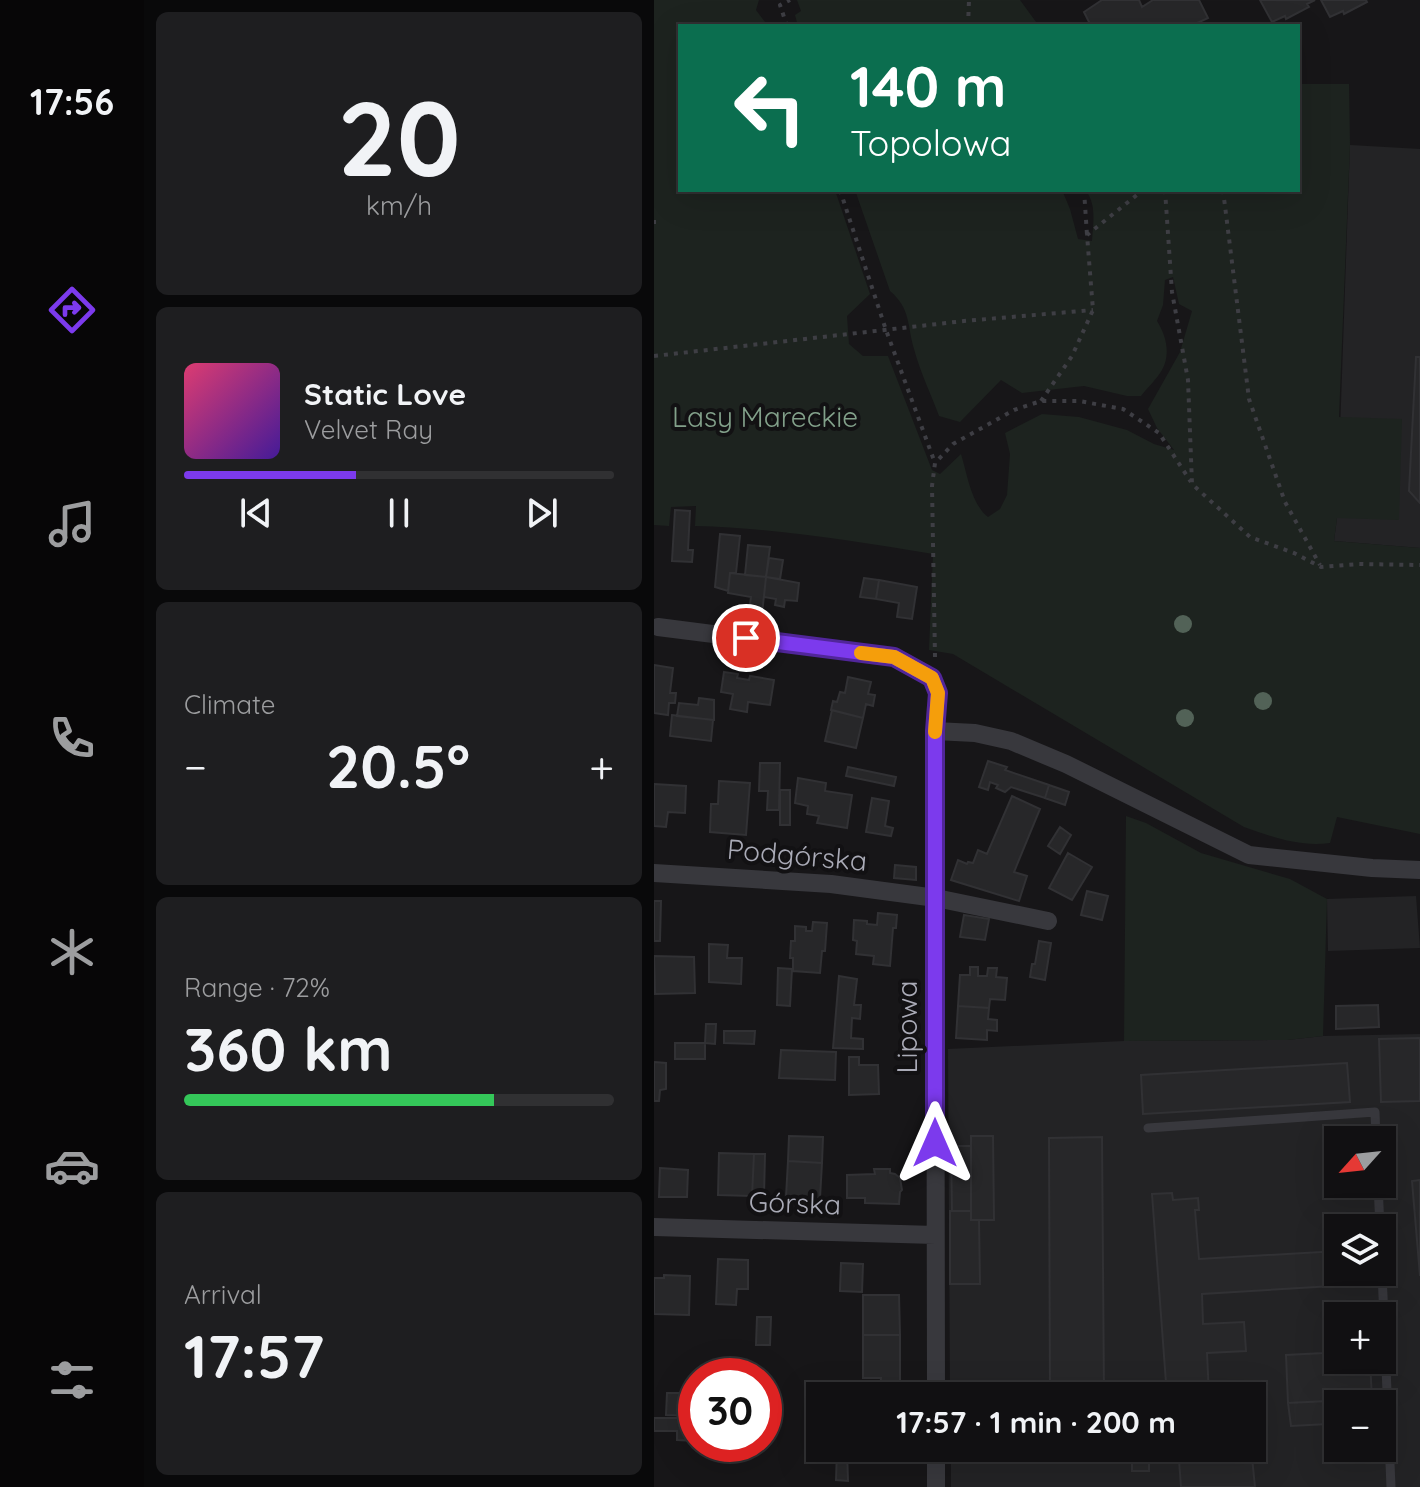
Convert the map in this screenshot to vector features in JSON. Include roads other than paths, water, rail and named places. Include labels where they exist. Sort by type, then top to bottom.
[{"type":"street","name":"Lipowa","points":[[658,627],[894,657],[932,678],[938,693],[935,731],[936,1382]]},
{"type":"street","points":[[935,731],[975,733],[1011,741],[1066,764],[1249,855],[1420,870]]},
{"type":"street","name":"Podgórska","points":[[654,873],[831,884],[936,898]]},
{"type":"street","points":[[936,898],[1048,921]]},
{"type":"street","name":"Górska","points":[[654,1227],[935,1235]]},
{"type":"street","points":[[936,1462],[936,1487]]},
{"type":"lane","points":[[1148,1128],[1375,1112],[1376,1126]]},
{"type":"lane","points":[[1383,1286],[1391,1487]]},
{"type":"park label","name":"Lasy Mareckie","points":[[765,417]]}]
